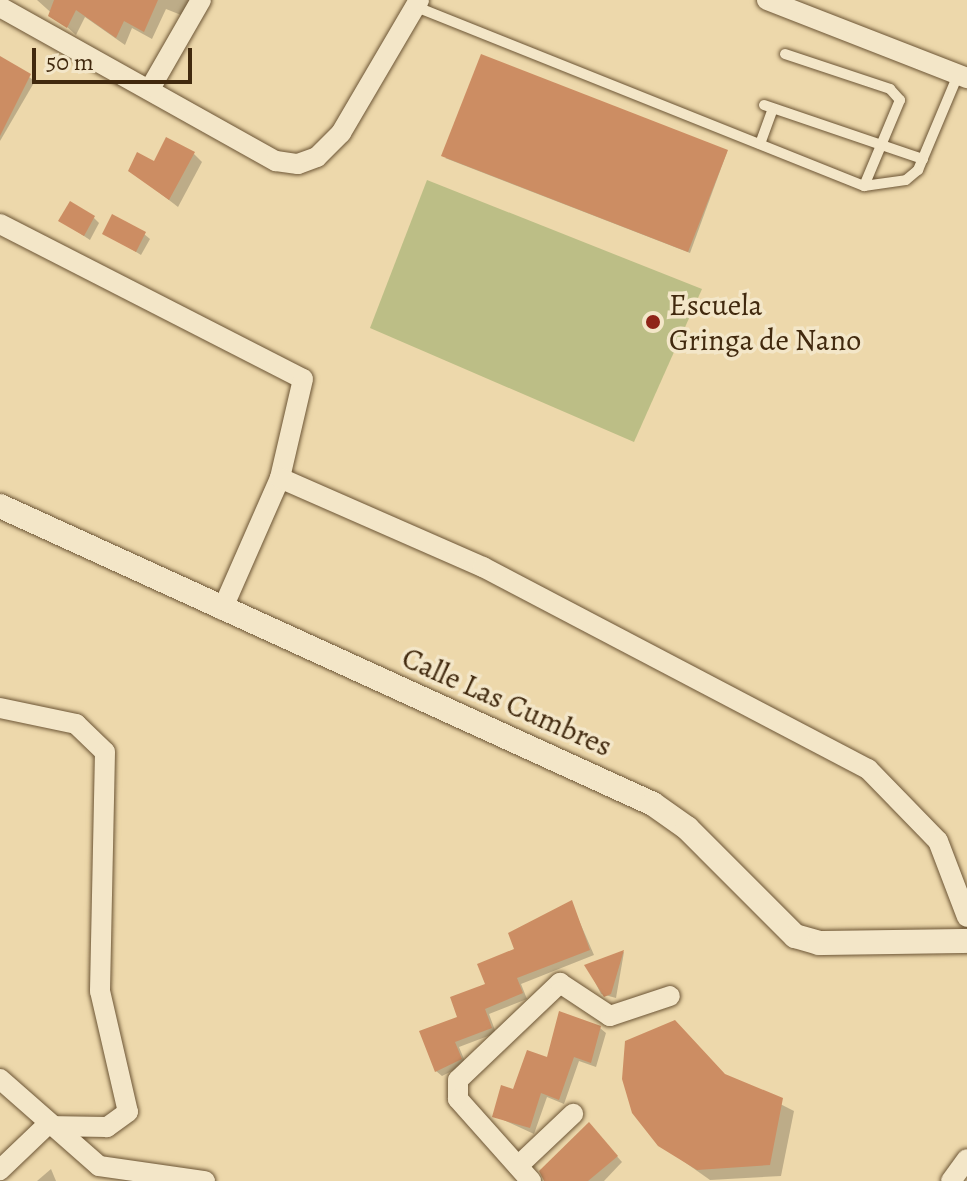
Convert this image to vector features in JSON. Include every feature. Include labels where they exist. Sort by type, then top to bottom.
[{"type":"street","points":[[151,87],[201,0]]},
{"type":"street","points":[[767,0],[963,77]]},
{"type":"street","points":[[0,7],[151,87],[276,161],[298,164],[317,157],[341,133],[417,3]]},
{"type":"street","points":[[0,224],[192,326],[298,372],[306,387],[280,478],[222,610]]},
{"type":"street","points":[[280,478],[483,567],[828,745],[916,812],[961,873],[967,917]]},
{"type":"street","name":"Calle Las Cumbres","points":[[0,506],[222,610],[653,804],[687,828],[795,936],[819,943],[967,941]]},
{"type":"street","points":[[0,708],[76,724],[105,752],[100,991],[128,1112],[107,1127],[46,1126],[0,1170]]},
{"type":"street","points":[[573,1114],[524,1174],[458,1099],[458,1080],[560,983],[610,1016],[670,996]]},
{"type":"street","points":[[0,1079],[46,1126],[99,1166],[205,1181]]},
{"type":"street","points":[[951,1181],[967,1159]]},
{"type":"lane","points":[[417,3],[864,186],[906,180],[923,159],[963,77]]},
{"type":"lane","points":[[785,54],[896,95],[900,108],[864,186]]},
{"type":"lane","points":[[760,144],[768,107],[923,159]]},
{"type":"green space","points":[[427,180],[702,289],[634,442],[370,328]]},
{"type":"building","points":[[54,0],[158,0],[144,32],[124,21],[116,38],[76,10],[67,28],[48,16]]},
{"type":"building","points":[[481,54],[728,150],[688,252],[441,156]]},
{"type":"building","points":[[0,56],[31,74],[0,136]]},
{"type":"building","points":[[166,137],[195,152],[169,200],[128,171],[137,152],[154,161]]},
{"type":"building","points":[[70,201],[95,216],[84,236],[58,221]]},
{"type":"building","points":[[112,214],[146,232],[136,252],[102,234]]},
{"type":"building","points":[[572,900],[590,950],[517,978],[523,993],[485,1009],[492,1028],[455,1042],[462,1059],[435,1072],[419,1031],[457,1017],[450,997],[485,984],[477,964],[514,949],[508,933]]},
{"type":"building","points":[[624,950],[611,994],[604,997],[584,965]]},
{"type":"building","points":[[559,1011],[601,1026],[591,1063],[574,1057],[559,1100],[541,1093],[530,1128],[492,1117],[501,1085],[513,1089],[527,1050],[547,1057]]},
{"type":"building","points":[[675,1020],[725,1074],[783,1098],[770,1165],[697,1170],[658,1146],[632,1113],[622,1079],[625,1041]]},
{"type":"building","points":[[589,1122],[618,1156],[588,1181],[544,1181],[539,1171]]},
{"type":"place","name":"Escuela Gringa de Nano","points":[[653,322]]}]
